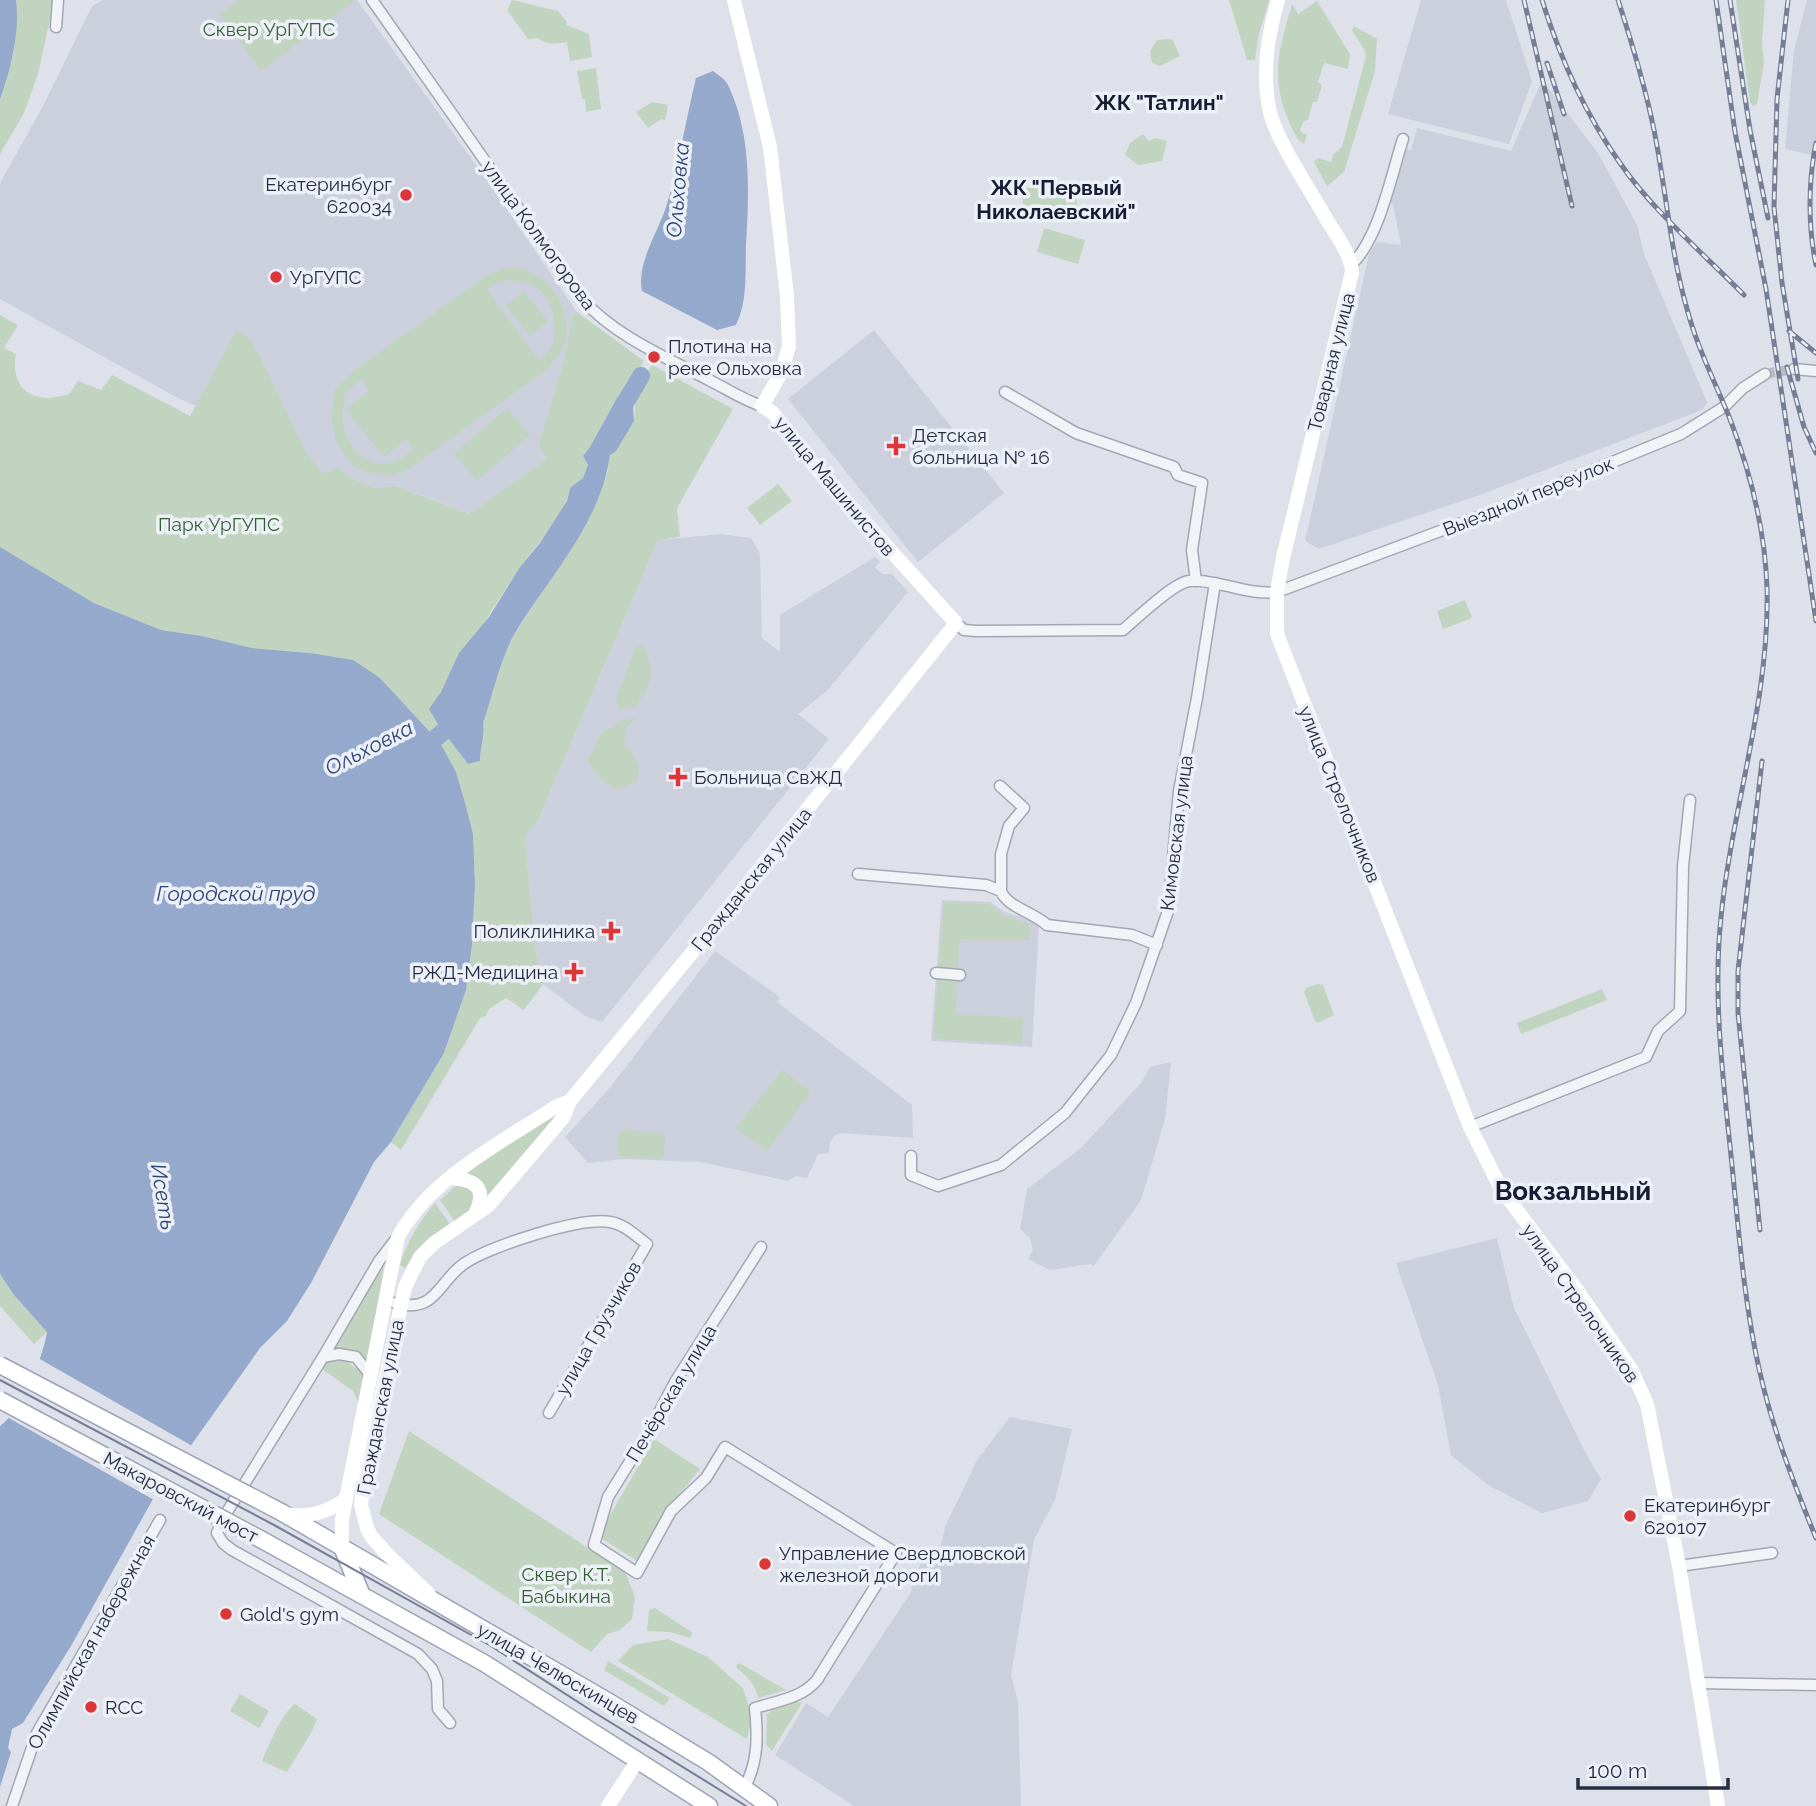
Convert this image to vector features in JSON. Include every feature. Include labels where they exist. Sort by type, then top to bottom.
[{"type":"main road","name":"Макаровский мост","points":[[0,1365],[283,1513],[342,1547]]},
{"type":"main road","name":"Макаровский мост","points":[[0,1400],[361,1593]]},
{"type":"main road","name":"улица Челюскинцев","points":[[342,1547],[708,1762],[769,1806]]},
{"type":"main road","name":"Гражданская улица","points":[[342,1547],[361,1593]]},
{"type":"main road","name":"улица Челюскинцев","points":[[361,1593],[484,1663],[709,1806]]},
{"type":"street","points":[[56,27],[58,0]]},
{"type":"street","name":"улица Колмогорова","points":[[372,0],[595,314],[613,328],[685,368],[762,406]]},
{"type":"street","name":"улица Машинистов","points":[[734,0],[770,147],[787,296],[789,346],[782,371],[762,406],[773,412],[826,479],[956,622]]},
{"type":"street","points":[[1278,0],[1269,28],[1265,71],[1272,117],[1352,264]]},
{"type":"street","name":"Товарная улица","points":[[1278,592],[1283,558],[1349,291],[1352,264],[1362,254],[1371,237],[1402,139]]},
{"type":"street","points":[[1794,369],[1816,371]]},
{"type":"street","name":"Выездной переулок","points":[[1278,592],[1471,519],[1681,434],[1724,407],[1752,381],[1765,374]]},
{"type":"street","points":[[1005,392],[1076,433],[1174,467],[1178,475],[1202,483],[1192,550],[1196,581]]},
{"type":"street","points":[[956,622],[964,630],[976,631],[1123,631],[1179,585],[1196,581],[1260,593],[1278,592]]},
{"type":"street","name":"Кимовская улица","points":[[911,1156],[911,1174],[938,1186],[1001,1165],[1065,1113],[1111,1055],[1136,1003],[1168,911],[1179,792],[1197,698],[1214,583]]},
{"type":"street","name":"улица Стрелочников","points":[[1278,592],[1277,634],[1470,1127],[1501,1189],[1577,1290],[1631,1369],[1647,1404],[1678,1566],[1718,1806]]},
{"type":"street","name":"Гражданская улица","points":[[437,1601],[387,1554],[372,1536],[361,1505],[365,1472],[401,1304],[412,1269],[434,1243],[475,1215],[502,1191],[563,1118],[570,1101],[705,937],[956,622]]},
{"type":"street","points":[[1000,786],[1024,808],[1009,826],[1001,854],[1002,896],[1011,905],[1037,916],[1047,925],[1132,935],[1157,945]]},
{"type":"street","points":[[1470,1127],[1646,1057],[1658,1031],[1680,1010],[1683,866],[1690,800]]},
{"type":"street","points":[[858,874],[986,885],[1001,891]]},
{"type":"street","points":[[936,973],[960,975]]},
{"type":"street","name":"Гражданская улица","points":[[342,1547],[342,1520],[397,1237],[418,1209],[450,1178],[557,1106],[570,1101]]},
{"type":"street","points":[[450,1178],[470,1181],[477,1186],[481,1202],[475,1215]]},
{"type":"street","name":"улица Грузчиков","points":[[401,1304],[423,1304],[432,1298],[463,1264],[488,1251],[516,1240],[559,1229],[593,1222],[610,1222],[622,1226],[648,1244],[549,1413]]},
{"type":"street","points":[[397,1237],[379,1261],[222,1520],[217,1533],[223,1543],[418,1654],[432,1669],[437,1681],[438,1709],[450,1723]]},
{"type":"street","name":"Печёрская улица","points":[[744,1787],[754,1769],[757,1751],[755,1708],[798,1695],[810,1688],[896,1553],[725,1447],[706,1478],[671,1511],[637,1573],[594,1545],[608,1497],[652,1426],[675,1382],[761,1247]]},
{"type":"street","points":[[384,1300],[401,1304]]},
{"type":"street","points":[[323,1357],[339,1354],[356,1357],[368,1372],[370,1383]]},
{"type":"street","points":[[283,1513],[301,1517],[322,1513],[346,1499]]},
{"type":"street","name":"Олимпийская набережная","points":[[12,1806],[37,1733],[160,1520]]},
{"type":"street","points":[[1678,1566],[1772,1553]]},
{"type":"street","points":[[1698,1684],[1816,1685]]},
{"type":"street","points":[[608,1806],[638,1759]]},
{"type":"shaded area","name":"УрГУПС","points":[[103,0],[357,0],[489,183],[577,312],[572,317],[548,459],[471,514],[397,486],[375,488],[352,478],[339,467],[322,476],[218,416],[176,397],[0,299],[0,183],[43,106],[92,6]]},
{"type":"shaded area","points":[[1421,0],[1506,0],[1532,81],[1509,144],[1388,114]]},
{"type":"shaded area","points":[[1807,0],[1816,0],[1816,156],[1785,149],[1794,50]]},
{"type":"shaded area","points":[[1542,80],[1598,153],[1637,225],[1644,254],[1707,402],[1704,408],[1697,412],[1477,496],[1319,549],[1305,541],[1369,254],[1377,242],[1401,245],[1393,204],[1386,198],[1403,149],[1411,150],[1417,128],[1511,151]]},
{"type":"shaded area","name":"Детская больница № 16","points":[[874,330],[1004,493],[918,562],[788,399]]},
{"type":"shaded area","name":"Больница СвЖД","points":[[721,534],[751,538],[760,554],[762,638],[780,652],[780,615],[875,557],[880,562],[875,567],[882,574],[892,574],[908,592],[828,690],[798,714],[829,739],[602,1022],[585,1016],[543,984],[535,947],[525,836],[537,823],[658,540]]},
{"type":"shaded area","points":[[942,900],[990,902],[1005,912],[1039,923],[1032,1047],[931,1041]]},
{"type":"shaded area","points":[[715,951],[780,997],[777,1002],[912,1105],[913,1138],[841,1133],[835,1135],[830,1142],[829,1153],[818,1154],[807,1178],[796,1176],[788,1181],[701,1162],[625,1159],[588,1163],[565,1137],[608,1090]]},
{"type":"shaded area","points":[[1171,1062],[1165,1119],[1141,1200],[1094,1266],[1091,1264],[1050,1270],[1028,1259],[1033,1250],[1030,1238],[1020,1229],[1027,1189],[1081,1148],[1142,1082],[1150,1067]]},
{"type":"shaded area","points":[[1497,1238],[1514,1308],[1601,1479],[1588,1501],[1542,1513],[1488,1485],[1451,1455],[1438,1385],[1396,1263]]},
{"type":"shaded area","points":[[1010,1417],[1072,1429],[1055,1500],[1034,1540],[1011,1675],[1018,1702],[1021,1806],[854,1806],[775,1755],[806,1703],[828,1717],[911,1592],[915,1575],[926,1552],[939,1555],[945,1527],[977,1460]]},
{"type":"green space","points":[[16,0],[52,0],[53,6],[38,74],[24,113],[0,154],[0,99],[14,51]]},
{"type":"green space","name":"Сквер УрГУПС","points":[[239,0],[355,0],[261,71],[220,14]]},
{"type":"green space","points":[[512,0],[558,11],[567,22],[566,25],[589,34],[592,57],[570,61],[567,42],[551,43],[538,38],[528,39],[507,10]]},
{"type":"green space","points":[[1229,0],[1269,0],[1258,37],[1255,60],[1247,60]]},
{"type":"green space","points":[[1736,0],[1765,0],[1762,43],[1764,63],[1757,104],[1753,106],[1750,102]]},
{"type":"green space","points":[[1317,1],[1350,54],[1348,69],[1324,63],[1318,82],[1322,85],[1317,102],[1313,102],[1308,120],[1304,121],[1300,130],[1307,134],[1304,144],[1294,132],[1282,101],[1279,60],[1292,4],[1298,14]]},
{"type":"green space","points":[[1354,26],[1377,39],[1375,71],[1344,172],[1327,186],[1314,162],[1318,158],[1331,162],[1333,155],[1342,147],[1366,56],[1352,30]]},
{"type":"green space","points":[[1157,40],[1173,40],[1180,56],[1160,66],[1152,63],[1150,51]]},
{"type":"green space","points":[[596,68],[601,109],[586,112],[577,71]]},
{"type":"green space","points":[[652,102],[668,105],[665,120],[661,119],[648,128],[636,112]]},
{"type":"green space","points":[[1143,134],[1148,141],[1155,138],[1167,141],[1162,161],[1138,165],[1125,155],[1130,143]]},
{"type":"green space","points":[[1074,182],[1078,210],[1025,217],[1021,189]]},
{"type":"green space","points":[[1044,228],[1085,240],[1078,264],[1037,252]]},
{"type":"green space","points":[[509,267],[520,269],[531,272],[549,285],[562,306],[565,317],[565,340],[561,351],[547,369],[409,469],[391,476],[367,472],[352,465],[336,442],[331,415],[335,389],[353,371],[489,274]],"holes":[[[509,280],[536,287],[550,305],[554,321],[553,344],[539,361],[487,289],[496,283]],[[362,378],[369,391],[346,410],[384,457],[407,438],[413,450],[394,461],[376,463],[367,460],[353,448],[345,432],[345,393]]]},
{"type":"green space","points":[[524,291],[548,322],[530,336],[506,306]]},
{"type":"green space","name":"Парк УрГУПС","points":[[577,312],[644,361],[629,388],[618,396],[583,456],[588,465],[583,478],[570,488],[556,521],[519,569],[430,709],[439,726],[437,729],[429,731],[380,678],[310,653],[252,648],[161,630],[94,603],[0,547],[0,315],[18,325],[4,348],[16,354],[17,379],[29,393],[43,398],[65,395],[69,394],[78,381],[101,390],[112,375],[190,416],[237,330],[253,342],[306,452],[322,475],[339,467],[352,478],[375,488],[396,486],[470,514],[547,459],[539,444],[564,361],[572,317]]},
{"type":"green space","points":[[652,365],[733,409],[677,508],[680,537],[658,540],[537,823],[525,836],[535,947],[543,984],[524,1010],[506,998],[480,1018],[401,1150],[391,1142],[444,1053],[466,990],[472,945],[475,885],[473,834],[456,772],[439,744],[450,739],[468,764],[480,761],[483,723],[500,663],[517,630],[583,529],[608,471],[610,455],[634,421],[636,393]]},
{"type":"green space","points":[[507,408],[530,435],[477,481],[454,454]]},
{"type":"green space","points":[[778,484],[792,501],[760,525],[747,508]]},
{"type":"green space","points":[[1465,600],[1472,618],[1443,629],[1437,611]]},
{"type":"green space","points":[[637,645],[643,645],[647,654],[651,678],[635,707],[620,709],[616,698]]},
{"type":"green space","points":[[636,718],[627,727],[624,742],[639,765],[638,775],[636,782],[617,789],[600,777],[588,761],[602,731],[613,728],[621,720]]},
{"type":"green space","points":[[944,902],[989,904],[1003,915],[1030,925],[1029,940],[960,939],[957,974],[938,972]]},
{"type":"green space","points":[[938,975],[957,976],[956,1014],[1023,1018],[1022,1044],[934,1039]]},
{"type":"green space","points":[[1323,985],[1334,1015],[1318,1023],[1304,992],[1306,988]]},
{"type":"green space","points":[[1602,989],[1607,1000],[1521,1034],[1517,1023]]},
{"type":"green space","points":[[782,1070],[811,1092],[767,1151],[736,1128]]},
{"type":"green space","points":[[565,1105],[485,1200],[464,1174]]},
{"type":"green space","points":[[624,1130],[662,1133],[665,1137],[664,1155],[659,1159],[621,1157],[617,1151],[619,1134]]},
{"type":"green space","points":[[464,1184],[475,1191],[471,1210],[455,1222],[440,1200],[456,1186]]},
{"type":"green space","points":[[435,1203],[450,1224],[419,1249],[405,1268],[400,1265],[406,1248]]},
{"type":"green space","points":[[384,1266],[368,1363],[350,1352],[330,1350]]},
{"type":"green space","points":[[0,1274],[14,1295],[47,1332],[34,1344],[0,1306]]},
{"type":"green space","points":[[336,1359],[346,1361],[361,1372],[364,1383],[359,1404],[353,1391],[322,1369],[325,1363]]},
{"type":"green space","name":"Сквер К.Т. Бабыкина","points":[[409,1431],[625,1572],[635,1597],[632,1619],[620,1630],[607,1634],[591,1652],[379,1514]]},
{"type":"green space","points":[[654,1439],[700,1469],[664,1513],[637,1561],[598,1536]]},
{"type":"green space","points":[[655,1608],[693,1633],[690,1638],[670,1632],[647,1631],[649,1610]]},
{"type":"green space","points":[[668,1639],[708,1657],[743,1688],[752,1716],[747,1739],[618,1661],[633,1645]]},
{"type":"green space","points":[[608,1661],[670,1698],[664,1706],[604,1670]]},
{"type":"green space","points":[[739,1663],[786,1690],[758,1698],[753,1684],[736,1667]]},
{"type":"green space","points":[[240,1694],[269,1711],[259,1728],[230,1711]]},
{"type":"green space","points":[[792,1700],[802,1703],[772,1751],[766,1744],[767,1714],[778,1705]]},
{"type":"green space","points":[[295,1704],[317,1719],[287,1772],[262,1761],[280,1722]]},
{"type":"water","points":[[0,0],[16,0],[17,25],[14,50],[0,99]]},
{"type":"water","points":[[713,71],[727,83],[736,104],[745,144],[748,184],[745,286],[740,316],[736,325],[717,330],[642,291],[641,280],[645,258],[671,188],[696,78]]},
{"type":"water","points":[[632,391],[634,421],[616,451],[610,455],[605,479],[586,525],[512,639],[483,723],[480,761],[468,764],[429,709],[441,692],[459,653],[489,617],[520,567],[540,543],[567,501],[570,488],[583,478],[588,465],[583,456],[618,396]]},
{"type":"water","name":"Городской пруд","points":[[0,547],[94,603],[161,630],[252,648],[353,660],[380,678],[437,737],[456,772],[473,834],[475,885],[472,945],[466,990],[444,1053],[391,1142],[374,1162],[311,1283],[287,1321],[260,1348],[153,1499],[71,1646],[23,1723],[12,1729],[8,1748],[11,1752],[0,1787],[0,1426],[16,1409],[30,1383],[47,1332],[14,1295],[0,1274]]},
{"type":"pier","points":[[38,1358],[194,1447],[156,1501],[7,1417]]},
{"type":"waterway","name":"Ольховка","points":[[621,410],[641,376]]},
{"type":"waterway","name":"Ольховка","points":[[419,751],[451,726],[458,712]]},
{"type":"tunnel","points":[[1765,374],[1794,369]]},
{"type":"tram line","points":[[0,1380],[274,1525],[491,1646],[746,1806]]},
{"type":"railway","points":[[1524,0],[1572,206]]},
{"type":"railway","points":[[1542,0],[1575,85],[1620,163],[1663,214],[1744,295]]},
{"type":"railway","points":[[1618,0],[1650,114],[1676,264],[1687,309],[1744,460],[1756,502],[1766,566],[1763,671],[1721,917],[1718,974],[1720,1032],[1742,1260],[1754,1345],[1778,1436],[1816,1538]]},
{"type":"railway","points":[[1716,0],[1735,132],[1766,289],[1816,621]]},
{"type":"railway","points":[[1730,0],[1750,130],[1768,218]]},
{"type":"railway","points":[[1788,0],[1777,99],[1774,207],[1782,283],[1798,379]]},
{"type":"railway","points":[[1547,63],[1564,114]]},
{"type":"railway","points":[[1816,143],[1810,204],[1816,265]]},
{"type":"railway","points":[[1789,331],[1816,353]]},
{"type":"railway","points":[[1787,367],[1804,427],[1816,453]]},
{"type":"railway","points":[[1760,1230],[1738,1013],[1738,971],[1762,761]]},
{"type":"place","name":"Екатеринбург 620034","points":[[406,195]]},
{"type":"place","name":"УрГУПС","points":[[276,277]]},
{"type":"place","name":"Плотина на реке Ольховка","points":[[654,357]]},
{"type":"place","name":"Детская больница № 16","points":[[896,446]]},
{"type":"place","name":"Больница СвЖД","points":[[678,777]]},
{"type":"place","name":"Поликлиника","points":[[611,931]]},
{"type":"place","name":"РЖД-Медицина","points":[[574,972]]},
{"type":"place","name":"Екатеринбург 620107","points":[[1630,1516]]},
{"type":"place","name":"Управление Свердловской железной дороги","points":[[765,1564]]},
{"type":"place","name":"Gold's gym","points":[[226,1614]]},
{"type":"place","name":"RCC","points":[[91,1707]]},
{"type":"district","name":"ЖК \"Татлин\"","points":[[1159,103]]},
{"type":"district","name":"ЖК \"Первый Николаевский\"","points":[[1056,200]]},
{"type":"district","name":"Вокзальный","points":[[1573,1191]]},
{"type":"water label","name":"Исеть","points":[[163,1197]]}]
